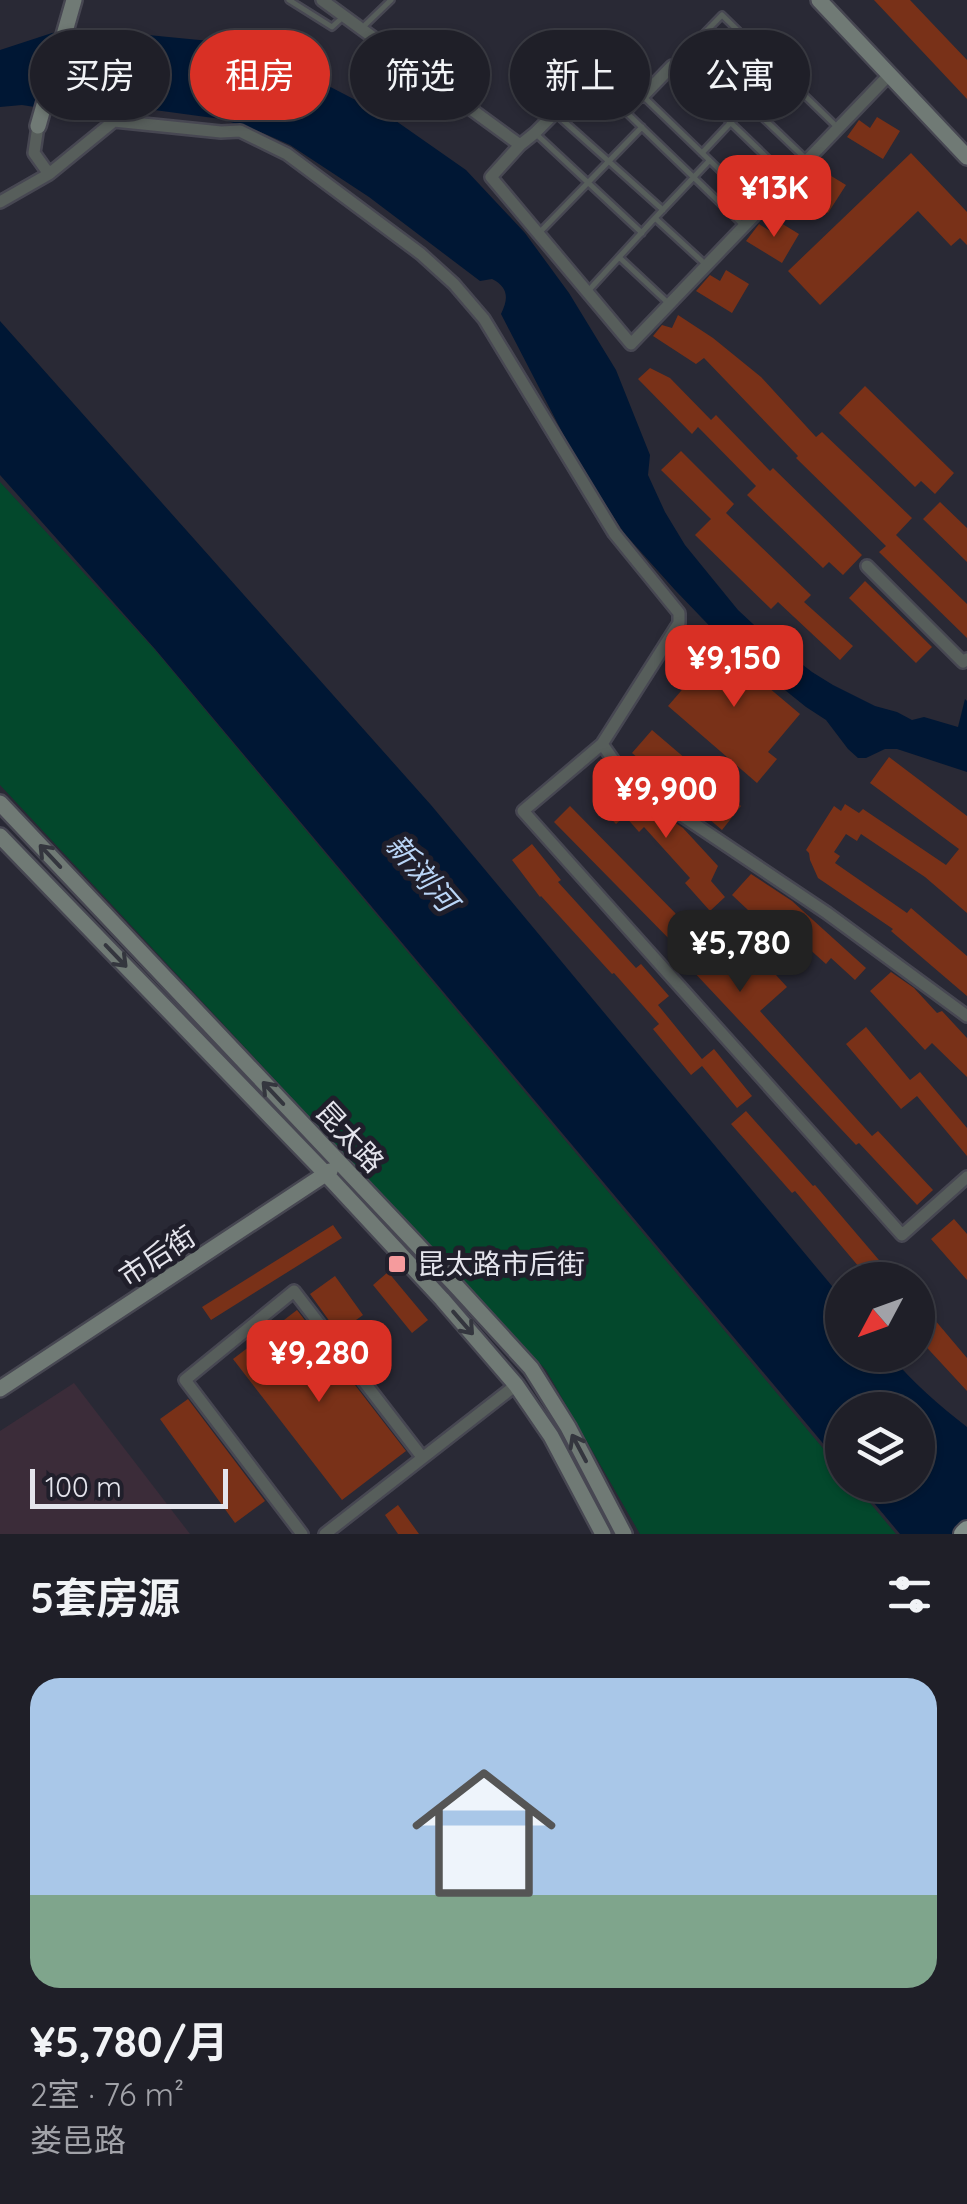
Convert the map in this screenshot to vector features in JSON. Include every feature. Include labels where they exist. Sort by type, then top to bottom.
[{"type":"main road","points":[[38,126],[74,0]]},
{"type":"main road","points":[[819,0],[967,157]]},
{"type":"main road","name":"昆太路","points":[[0,804],[531,1368],[568,1427],[624,1534]]},
{"type":"main road","name":"昆太路","points":[[0,836],[442,1299],[516,1385],[551,1436],[603,1534]]},
{"type":"main road","name":"市后街","points":[[0,1389],[340,1164]]},
{"type":"street","points":[[322,0],[520,145]]},
{"type":"street","points":[[650,90],[670,68]]},
{"type":"street","points":[[548,120],[490,178],[631,344],[890,75]]},
{"type":"street","points":[[0,202],[49,174],[114,121],[240,131],[287,154],[406,242],[454,284],[484,319],[614,533],[678,613],[679,624],[602,744],[523,811],[902,1235],[967,1176]]},
{"type":"street","points":[[38,126],[34,153],[49,174]]},
{"type":"street","points":[[867,566],[964,662],[967,660]]},
{"type":"street","points":[[602,744],[626,778],[826,913],[967,1016]]},
{"type":"street","points":[[302,1534],[184,1380],[294,1291],[422,1458]]},
{"type":"street","points":[[325,1534],[516,1385]]},
{"type":"lane","points":[[290,0],[332,27],[345,15]]},
{"type":"lane","points":[[362,28],[391,0]]},
{"type":"lane","points":[[707,30],[722,15],[737,30]]},
{"type":"lane","points":[[810,101],[838,128]]},
{"type":"lane","points":[[650,102],[760,209]]},
{"type":"lane","points":[[563,120],[663,210]]},
{"type":"lane","points":[[635,120],[744,226]]},
{"type":"lane","points":[[727,120],[789,179]]},
{"type":"lane","points":[[702,153],[733,120]]},
{"type":"lane","points":[[765,120],[807,160]]},
{"type":"lane","points":[[538,234],[642,126]]},
{"type":"lane","points":[[535,133],[642,233]]},
{"type":"lane","points":[[587,292],[710,160]]},
{"type":"lane","points":[[655,218],[706,266]]},
{"type":"lane","points":[[619,257],[669,304]]},
{"type":"shaded area","points":[[74,1383],[190,1534],[0,1534],[0,1431]]},
{"type":"green space","points":[[0,482],[154,649],[825,1451],[825,1502],[869,1502],[896,1534],[640,1534],[546,1370],[0,785]]},
{"type":"water","points":[[170,37],[190,39],[190,115],[170,112]]},
{"type":"water","points":[[30,40],[30,106],[0,107],[0,50]]},
{"type":"water","points":[[330,87],[350,97],[350,120],[394,120],[466,170],[525,233],[569,293],[616,370],[650,455],[648,475],[665,512],[685,545],[738,610],[812,672],[875,706],[912,720],[924,717],[958,727],[965,699],[967,772],[897,749],[858,758],[826,720],[724,641],[624,533],[576,459],[501,314],[505,294],[501,286],[492,279],[480,281],[369,197],[290,145],[224,120],[330,120]]},
{"type":"water","name":"新浏河","points":[[0,321],[431,805],[825,1278],[825,1372],[905,1372],[926,1392],[825,1392],[825,1446],[155,649],[0,475]]},
{"type":"water","points":[[935,1400],[967,1427],[967,1534],[900,1534],[873,1502],[935,1502]]},
{"type":"building","points":[[874,0],[910,0],[967,60],[967,99]]},
{"type":"building","points":[[877,117],[900,131],[883,159],[847,137],[859,120],[870,128]]},
{"type":"building","points":[[911,153],[967,212],[967,245],[960,238],[951,246],[918,211],[820,305],[788,271]]},
{"type":"building","points":[[823,171],[846,185],[828,213],[793,192],[806,175],[816,182]]},
{"type":"building","points":[[776,220],[799,234],[782,263],[746,241],[759,224],[770,231]]},
{"type":"building","points":[[726,270],[749,284],[732,313],[696,291],[710,275],[720,281]]},
{"type":"building","points":[[678,315],[761,377],[816,437],[822,432],[912,518],[896,535],[967,604],[967,638],[879,552],[886,546],[796,458],[704,358],[696,364],[653,336],[662,325],[672,328]]},
{"type":"building","points":[[650,368],[670,378],[711,420],[716,415],[770,471],[773,468],[862,555],[843,575],[829,562],[823,568],[747,495],[756,486],[698,427],[692,434],[638,379]]},
{"type":"building","points":[[865,386],[954,473],[935,494],[921,481],[915,487],[839,413]]},
{"type":"building","points":[[681,451],[734,504],[726,513],[811,595],[804,602],[853,646],[840,660],[778,602],[771,609],[695,535],[711,519],[661,470]]},
{"type":"building","points":[[940,502],[967,528],[967,562],[923,519]]},
{"type":"building","points":[[865,581],[932,647],[916,663],[849,598]]},
{"type":"building","points":[[710,638],[800,714],[768,752],[777,759],[757,783],[668,706],[700,669],[690,661]]},
{"type":"building","points":[[652,730],[741,806],[722,830],[632,753]]},
{"type":"building","points":[[889,757],[967,816],[967,913],[925,877],[861,834],[857,841],[846,834],[834,852],[840,856],[835,863],[907,913],[911,908],[967,956],[967,996],[893,929],[818,878],[806,850],[834,806],[841,811],[845,804],[859,813],[863,809],[946,865],[959,849],[870,783]]},
{"type":"building","points":[[616,780],[647,808],[651,806],[671,825],[674,822],[683,828],[718,866],[711,881],[725,897],[710,911],[685,883],[690,878],[644,827],[639,832],[625,816],[616,824],[594,801]]},
{"type":"building","points":[[570,806],[706,949],[731,926],[787,987],[760,1011],[872,1136],[878,1131],[933,1190],[917,1205],[677,954],[681,951],[554,822]]},
{"type":"building","points":[[532,844],[561,880],[558,882],[636,968],[641,964],[669,996],[658,1005],[702,1059],[714,1049],[752,1096],[737,1108],[702,1066],[691,1075],[653,1029],[659,1024],[540,897],[512,860]]},
{"type":"building","points":[[751,874],[792,901],[866,968],[855,980],[831,958],[826,964],[806,946],[795,947],[773,921],[764,925],[732,895]]},
{"type":"building","points":[[891,972],[914,988],[937,1013],[942,1011],[967,1038],[967,1077],[932,1043],[925,1050],[870,991]]},
{"type":"building","points":[[866,1027],[910,1080],[920,1072],[967,1128],[967,1156],[917,1096],[901,1109],[846,1044]]},
{"type":"building","points":[[746,1111],[881,1262],[855,1262],[731,1124]]},
{"type":"building","points":[[954,1219],[967,1234],[967,1280],[931,1239]]},
{"type":"building","points":[[333,1225],[342,1238],[211,1320],[202,1307]]},
{"type":"building","points":[[388,1272],[428,1320],[412,1333],[373,1285]]},
{"type":"building","points":[[335,1276],[363,1315],[338,1333],[310,1294]]},
{"type":"building","points":[[297,1310],[406,1451],[342,1500],[233,1359]]},
{"type":"building","points":[[935,1320],[967,1358],[967,1391],[935,1356]]},
{"type":"building","points":[[188,1399],[265,1501],[235,1523],[160,1419]]},
{"type":"building","points":[[398,1505],[419,1534],[398,1534],[385,1515]]},
{"type":"place","name":"昆太路市后街","points":[[397,1264]]}]
